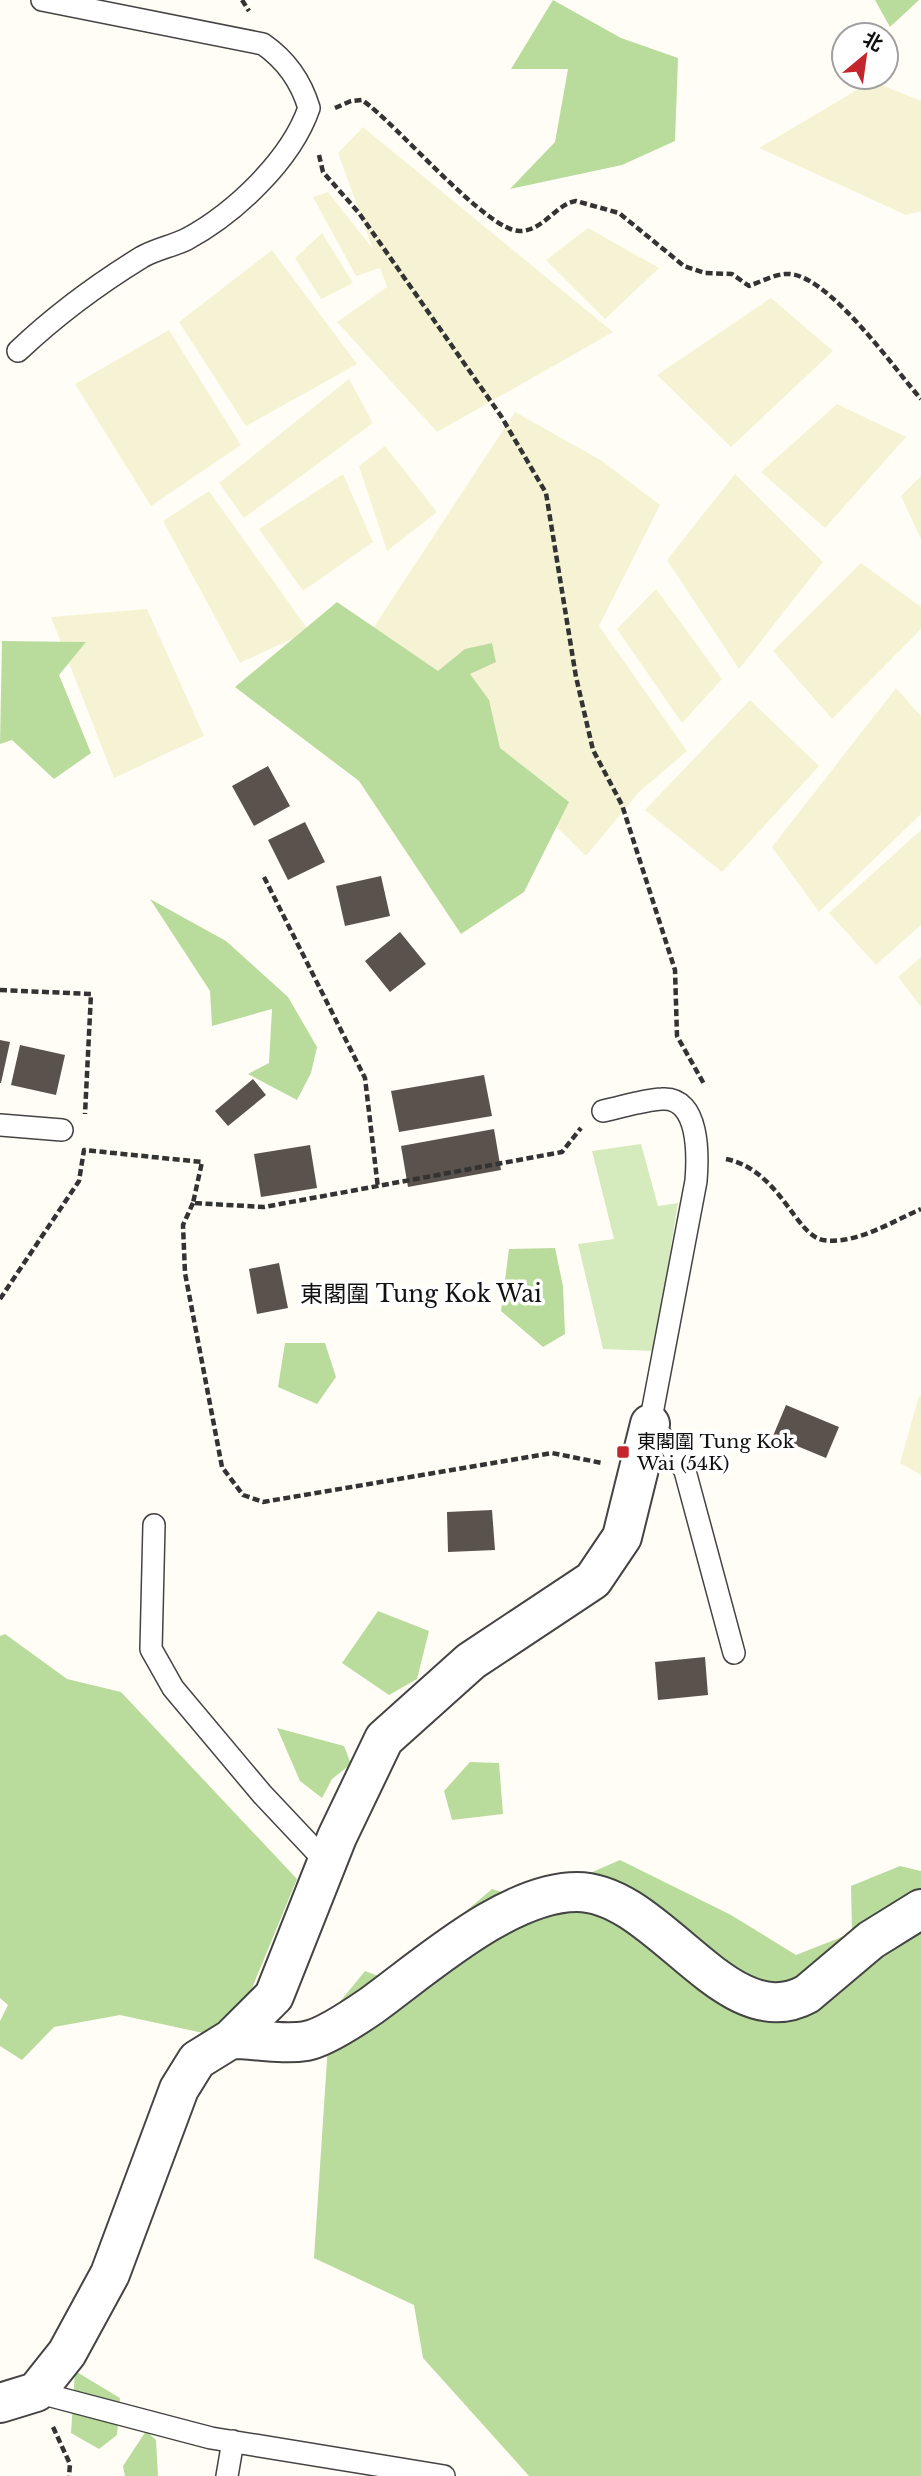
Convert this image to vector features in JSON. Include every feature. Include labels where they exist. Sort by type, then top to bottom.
[{"type":"street","points":[[0,2403],[36,2392],[67,2353],[110,2274],[179,2089],[197,2060],[232,2039],[274,1996],[327,1863],[384,1739],[471,1661],[593,1580],[622,1536],[650,1424]]},
{"type":"street","points":[[232,2039],[307,2041],[353,2018],[487,1924],[526,1903],[553,1895],[589,1893],[619,1904],[736,1991],[760,2003],[772,2004],[797,2000],[807,1994],[871,1940],[921,1909]]},
{"type":"lane","points":[[19,351],[96,287],[146,255],[202,230],[238,203],[288,151],[309,108],[305,94],[282,57],[262,44],[42,0]]},
{"type":"lane","points":[[603,1111],[665,1098],[680,1105],[692,1121],[698,1153],[696,1181],[650,1424],[670,1445],[685,1471],[734,1653]]},
{"type":"lane","points":[[0,1125],[62,1130]]},
{"type":"lane","points":[[154,1525],[151,1649],[173,1688],[262,1794],[327,1863]]},
{"type":"lane","points":[[36,2392],[233,2441],[444,2476]]},
{"type":"lane","points":[[227,2476],[233,2441]]},
{"type":"path","points":[[305,94],[317,106],[329,110],[351,101],[362,100],[449,183],[512,230],[527,230],[545,221],[570,202],[576,201],[620,213],[669,257],[694,270],[732,274],[749,286],[784,274],[804,279],[830,297],[881,345],[895,370],[921,399]]},
{"type":"path","points":[[318,151],[323,172],[359,213],[501,416],[546,493],[576,677],[593,750],[622,806],[675,970],[677,1036]]},
{"type":"path","points":[[264,877],[365,1078],[378,1188]]},
{"type":"path","points":[[0,990],[91,994],[85,1127]]},
{"type":"path","points":[[193,1203],[264,1208],[562,1152],[574,1141],[592,1114],[603,1111]]},
{"type":"path","points":[[0,1299],[79,1181],[84,1138]]},
{"type":"path","points":[[84,1150],[202,1162],[193,1203],[183,1225],[186,1273],[222,1467],[243,1495],[263,1502],[552,1453],[596,1461],[639,1476]]},
{"type":"path","points":[[698,1153],[754,1168],[768,1180],[806,1229],[822,1240],[843,1239],[868,1233],[921,1209]]},
{"type":"path","points":[[36,2392],[71,2464],[69,2476]]},
{"type":"shaded area","points":[[855,91],[896,91],[921,101],[921,211],[906,215],[759,148]]},
{"type":"shaded area","points":[[363,127],[613,332],[437,432],[337,322],[387,287],[380,268],[356,276],[313,197],[328,192],[373,249],[338,153]]},
{"type":"shaded area","points":[[588,228],[659,268],[605,319],[546,260]]},
{"type":"shaded area","points":[[322,233],[353,283],[321,299],[295,258]]},
{"type":"shaded area","points":[[272,250],[357,364],[246,426],[179,322]]},
{"type":"shaded area","points":[[771,298],[833,351],[731,447],[657,375]]},
{"type":"shaded area","points":[[169,330],[241,445],[151,506],[75,384]]},
{"type":"shaded area","points":[[349,379],[373,423],[244,518],[219,483]]},
{"type":"shaded area","points":[[837,404],[906,437],[825,528],[761,472]]},
{"type":"shaded area","points":[[515,412],[602,461],[660,505],[599,626],[687,751],[639,792],[586,856],[366,639]]},
{"type":"shaded area","points":[[385,446],[437,512],[387,551],[359,466]]},
{"type":"shaded area","points":[[343,474],[373,542],[303,591],[259,529]]},
{"type":"shaded area","points":[[735,474],[823,562],[739,669],[667,560]]},
{"type":"shaded area","points":[[921,476],[921,539],[901,496]]},
{"type":"shaded area","points":[[209,491],[309,631],[240,663],[163,521]]},
{"type":"shaded area","points":[[861,563],[921,607],[921,629],[832,719],[773,651]]},
{"type":"shaded area","points":[[656,589],[722,679],[682,723],[617,629]]},
{"type":"shaded area","points":[[147,609],[204,736],[114,778],[51,617]]},
{"type":"shaded area","points":[[896,688],[921,716],[921,814],[819,912],[772,847]]},
{"type":"shaded area","points":[[750,700],[819,766],[722,872],[645,810]]},
{"type":"shaded area","points":[[921,830],[921,925],[876,965],[829,913]]},
{"type":"shaded area","points":[[921,957],[921,1007],[898,977]]},
{"type":"shaded area","points":[[921,1396],[921,1475],[900,1463]]},
{"type":"green space","points":[[553,0],[621,38],[678,58],[675,141],[622,165],[510,189],[555,142],[568,69],[511,69]]},
{"type":"green space","points":[[875,0],[919,0],[896,21],[887,21]]},
{"type":"green space","points":[[337,602],[438,671],[465,649],[492,643],[496,662],[470,674],[489,700],[500,748],[569,802],[524,892],[461,934],[359,781],[235,687]]},
{"type":"green space","points":[[2,641],[86,642],[59,675],[91,753],[54,779],[12,740],[0,744]]},
{"type":"green space","points":[[150,899],[226,941],[288,997],[317,1047],[311,1073],[297,1100],[248,1074],[269,1063],[272,1009],[212,1026],[210,991]]},
{"type":"green space","points":[[641,1144],[658,1206],[678,1203],[654,1351],[603,1349],[578,1244],[614,1239],[592,1151]]},
{"type":"green space","points":[[555,1248],[563,1286],[565,1334],[543,1347],[501,1311],[509,1249]]},
{"type":"green space","points":[[285,1343],[325,1343],[336,1377],[317,1404],[278,1387]]},
{"type":"green space","points":[[378,1611],[429,1631],[417,1679],[389,1695],[342,1663]]},
{"type":"green space","points":[[5,1634],[67,1679],[121,1692],[297,1879],[231,2039],[120,2015],[54,2027],[22,2060],[0,2046],[0,2021],[8,2005],[0,1998],[0,1636]]},
{"type":"green space","points":[[277,1728],[344,1746],[351,1764],[332,1779],[322,1798],[300,1781]]},
{"type":"green space","points":[[470,1762],[499,1763],[503,1814],[452,1820],[444,1791]]},
{"type":"green space","points":[[620,1860],[731,1915],[796,1955],[852,1933],[851,1886],[900,1866],[921,1871],[921,2476],[529,2476],[423,2358],[414,2305],[314,2258],[330,2014],[365,1971],[386,1979],[492,1889],[528,1900]]},
{"type":"green space","points":[[75,2371],[120,2398],[117,2435],[99,2449],[71,2433]]},
{"type":"green space","points":[[146,2431],[156,2440],[158,2476],[125,2476],[123,2466]]},
{"type":"building","points":[[268,766],[290,806],[254,826],[232,786]]},
{"type":"building","points":[[305,822],[325,862],[288,880],[268,840]]},
{"type":"building","points":[[381,876],[390,916],[345,926],[336,886]]},
{"type":"building","points":[[400,932],[426,964],[390,992],[365,961]]},
{"type":"building","points":[[0,1040],[10,1042],[1,1083],[0,1083]]},
{"type":"building","points":[[20,1045],[65,1055],[56,1095],[11,1085]]},
{"type":"building","points":[[484,1075],[492,1116],[399,1132],[391,1091]]},
{"type":"building","points":[[253,1079],[266,1095],[228,1126],[215,1111]]},
{"type":"building","points":[[494,1129],[501,1170],[408,1187],[401,1146]]},
{"type":"building","points":[[310,1145],[317,1188],[261,1197],[254,1154]]},
{"type":"building","points":[[279,1263],[288,1308],[257,1314],[249,1269]]},
{"type":"building","points":[[786,1405],[839,1427],[826,1458],[773,1436]]},
{"type":"building","points":[[492,1510],[495,1550],[448,1552],[447,1512]]},
{"type":"building","points":[[705,1657],[708,1695],[658,1700],[655,1662]]},
{"type":"place","name":"東閣圍 Tung Kok Wai (54K)","points":[[623,1452]]},
{"type":"district","name":"東閣圍 Tung Kok Wai","points":[[421,1294]]}]
